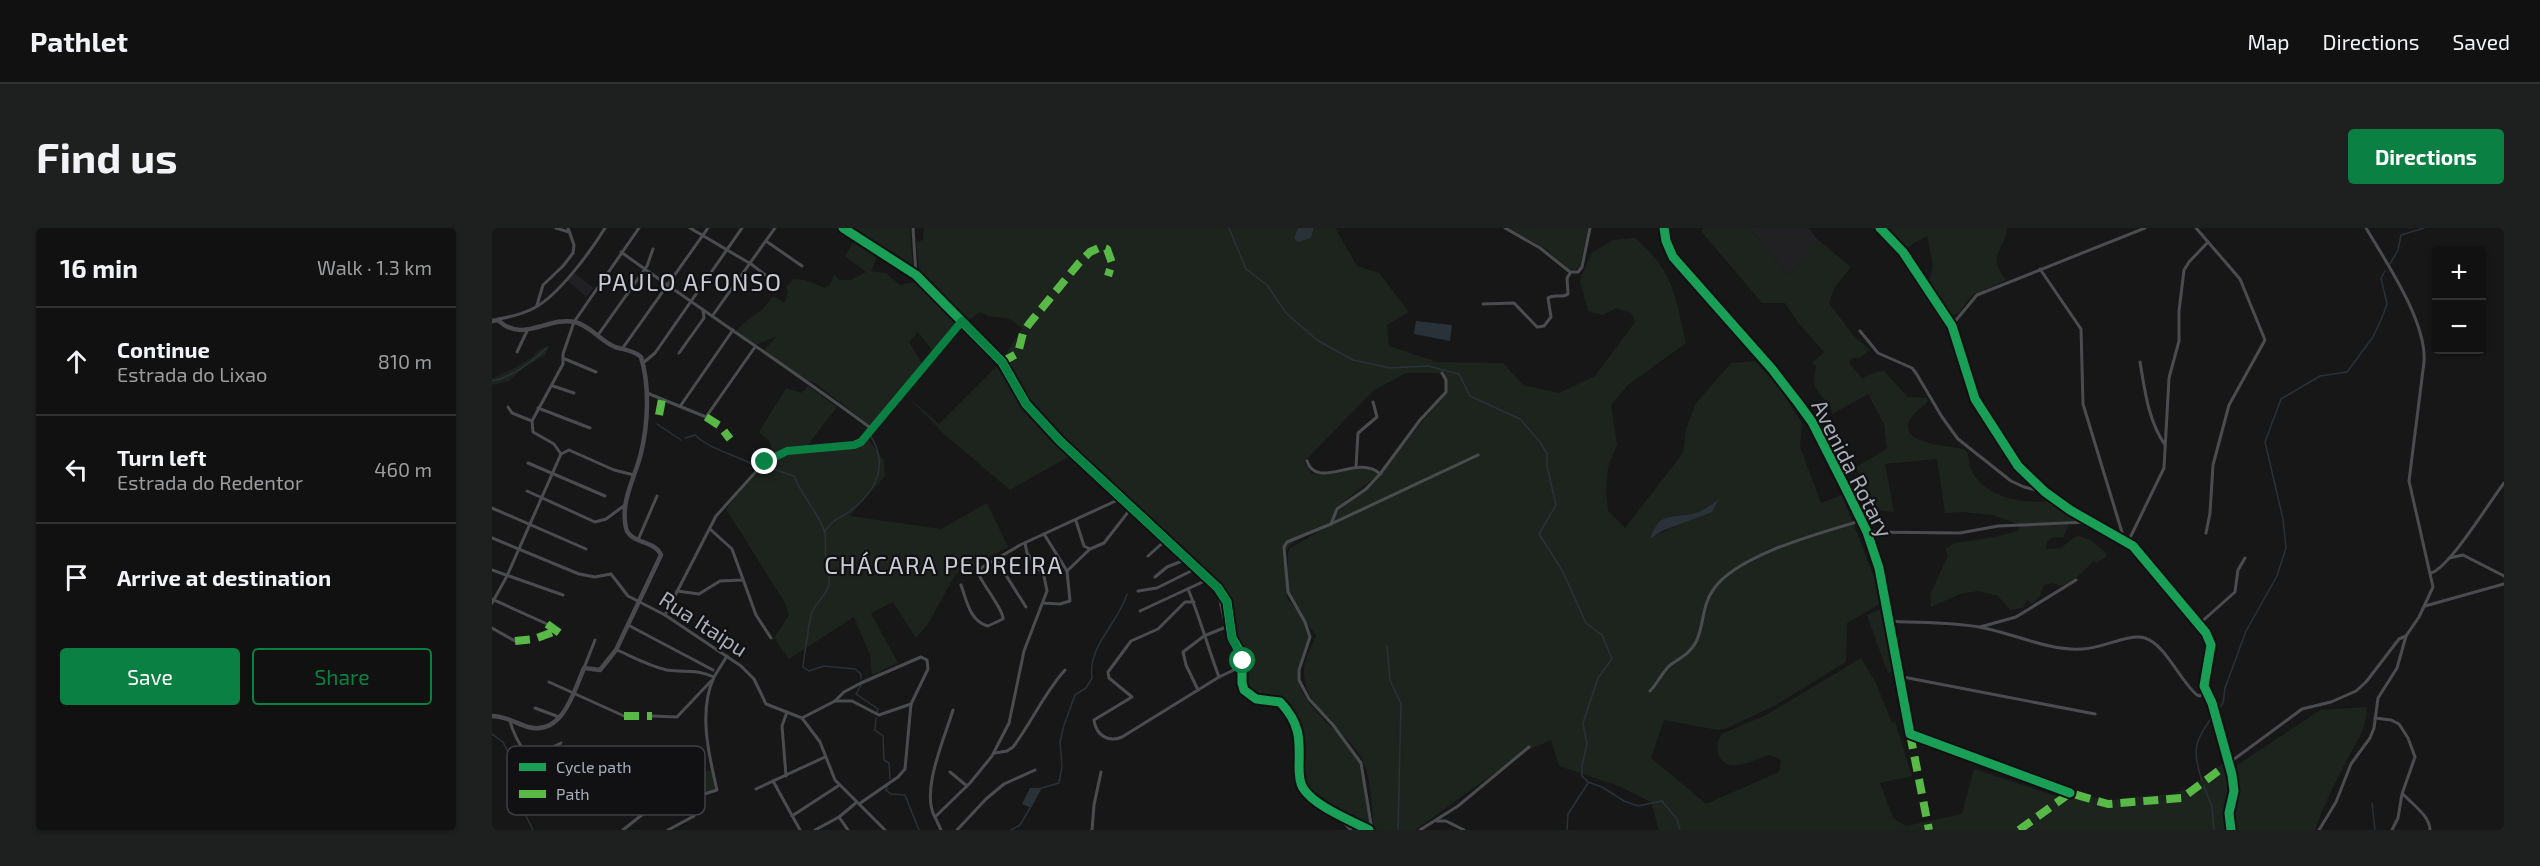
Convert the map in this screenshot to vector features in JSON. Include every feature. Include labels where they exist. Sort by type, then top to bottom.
[{"type":"street","points":[[536,307],[543,285],[573,253],[574,245],[568,230],[556,228]]},
{"type":"street","points":[[495,320],[536,307],[553,293],[587,255],[605,228]]},
{"type":"street","points":[[561,454],[554,444],[532,432],[532,421],[565,359],[563,354],[574,322],[639,228]]},
{"type":"street","points":[[690,228],[728,249],[768,277]]},
{"type":"street","points":[[622,349],[708,228]]},
{"type":"street","points":[[643,363],[655,353],[742,228]]},
{"type":"street","points":[[713,315],[776,228]]},
{"type":"street","points":[[843,228],[916,275],[1002,362],[1026,404],[1049,430],[1216,586],[1227,602],[1229,626]]},
{"type":"street","points":[[913,228],[916,275]]},
{"type":"street","points":[[1504,228],[1540,248],[1571,272],[1578,272],[1582,267],[1590,228]]},
{"type":"street","name":"Avenida Rotary","points":[[1664,228],[1666,241],[1673,257],[1772,369],[1812,422],[1867,532],[1879,568],[1887,621],[1910,734],[2070,793]]},
{"type":"street","points":[[1880,228],[1904,252],[1952,326],[1974,399],[2018,466],[2045,492],[2088,522],[2126,541],[2199,624],[2211,645],[2204,677],[2205,691],[2212,704],[2234,786],[2229,813],[2231,830]]},
{"type":"street","points":[[1952,326],[1977,295],[2145,228]]},
{"type":"street","points":[[2196,228],[2240,279],[2265,340],[2229,405],[2213,465],[2210,513],[2206,533]]},
{"type":"street","points":[[2319,830],[2336,802],[2351,764],[2370,738],[2376,701],[2400,663],[2406,636],[2419,617],[2433,589],[2409,481],[2424,362],[2424,345],[2401,288],[2366,228]]},
{"type":"street","points":[[766,241],[802,266]]},
{"type":"street","points":[[2126,541],[2162,475],[2169,378],[2178,341],[2184,270],[2208,242]]},
{"type":"street","points":[[597,336],[644,269],[654,249]]},
{"type":"street","points":[[621,252],[872,429]]},
{"type":"street","points":[[2040,269],[2081,329],[2083,404],[2126,541]]},
{"type":"street","points":[[1483,304],[1514,303],[1540,327],[1551,317],[1548,298],[1568,294],[1566,281],[1571,272]]},
{"type":"street","points":[[679,353],[704,318],[703,308]]},
{"type":"street","points":[[495,320],[511,329],[527,331],[556,323],[574,322],[622,349],[640,355],[643,363],[646,430],[635,475],[624,505],[626,530],[638,540],[657,548],[661,555],[616,650],[600,670],[585,668]]},
{"type":"street","points":[[665,615],[716,516],[761,466],[776,454],[854,445],[861,442],[962,321]]},
{"type":"street","points":[[681,405],[734,330]]},
{"type":"street","points":[[517,352],[527,331]]},
{"type":"street","points":[[1860,331],[1878,353],[1912,368],[1958,439],[2017,485],[2045,492]]},
{"type":"street","points":[[646,393],[681,405],[706,417],[755,347]]},
{"type":"street","points":[[565,359],[596,372]]},
{"type":"street","points":[[2140,362],[2148,410],[2165,445]]},
{"type":"street","points":[[1331,524],[1337,509],[1366,489],[1380,474],[1420,420],[1446,392],[1446,380],[1442,373]]},
{"type":"street","points":[[552,386],[574,393]]},
{"type":"street","points":[[1356,467],[1358,433],[1377,417],[1373,402]]},
{"type":"street","points":[[508,407],[512,413],[532,421]]},
{"type":"street","points":[[538,408],[590,429]]},
{"type":"street","points":[[547,624],[492,601],[507,576],[561,454],[569,450],[614,470],[635,475]]},
{"type":"street","points":[[1370,830],[1359,759],[1309,699],[1298,675],[1311,637],[1305,621],[1288,592],[1284,547],[1287,542],[1331,524],[1478,455]]},
{"type":"street","points":[[1306,461],[1311,470],[1317,473],[1368,467],[1380,474]]},
{"type":"street","points":[[528,463],[605,496]]},
{"type":"street","points":[[2431,573],[2437,571],[2448,558],[2504,483]]},
{"type":"street","points":[[526,491],[595,522],[606,519],[624,505]]},
{"type":"street","points":[[638,540],[657,496]]},
{"type":"street","points":[[961,585],[973,616],[978,622],[988,626],[1003,619],[1003,613],[987,592],[978,573],[984,565],[1025,543],[1122,498]]},
{"type":"street","points":[[1067,571],[1090,549],[1104,543],[1132,507]]},
{"type":"street","points":[[492,508],[586,549]]},
{"type":"street","points":[[1076,520],[1084,546],[1090,549]]},
{"type":"street","points":[[1650,691],[1667,669],[1693,648],[1711,592],[1719,581],[1758,556],[1860,521]]},
{"type":"street","points":[[1867,532],[1954,534],[1998,526],[2088,522]]},
{"type":"street","points":[[710,529],[730,546],[759,621],[771,638]]},
{"type":"street","points":[[1043,603],[1060,604],[1070,601],[1067,571],[1044,534]]},
{"type":"street","name":"Rua Itaipu","points":[[492,538],[586,576],[598,577],[611,574],[625,593],[665,615],[749,673],[766,704],[802,718]]},
{"type":"street","points":[[1148,556],[1167,539]]},
{"type":"street","points":[[934,817],[967,786],[995,753],[1009,723],[1024,651],[1047,591],[1044,576],[1027,553],[1025,543]]},
{"type":"street","points":[[2448,558],[2461,554],[2504,576]]},
{"type":"street","points":[[996,558],[1026,606]]},
{"type":"street","points":[[1155,577],[1167,567],[1188,558]]},
{"type":"street","points":[[2199,624],[2235,592],[2238,570],[2246,558]]},
{"type":"street","points":[[1138,591],[1157,588],[1198,568]]},
{"type":"street","points":[[492,570],[562,595]]},
{"type":"street","points":[[1140,611],[1209,579]]},
{"type":"street","points":[[677,591],[699,594],[720,581],[742,580]]},
{"type":"street","points":[[1978,627],[2016,617],[2076,580]]},
{"type":"street","points":[[2423,607],[2504,584]]},
{"type":"street","points":[[1216,586],[1232,638],[1242,655],[1242,682],[1248,695],[1256,699],[1280,702],[1295,724],[1300,736],[1299,773],[1302,787],[1311,797],[1332,811],[1370,830]]},
{"type":"street","points":[[1188,589],[1219,677]]},
{"type":"street","points":[[1194,602],[1185,602],[1158,629],[1128,644],[1107,675],[1132,697],[1096,718],[1094,724],[1105,739],[1116,740],[1219,677],[1238,668],[1243,669]]},
{"type":"street","points":[[1887,621],[1978,627],[2080,650],[2102,647],[2130,638],[2145,638],[2157,645],[2194,694],[2200,696],[2205,691]]},
{"type":"street","points":[[628,625],[670,645],[713,670]]},
{"type":"street","points":[[1198,690],[1186,665],[1183,652],[1204,636],[1229,626]]},
{"type":"street","points":[[492,628],[515,640]]},
{"type":"street","points":[[2229,763],[2302,710],[2346,697],[2356,691],[2366,682],[2399,639],[2406,636]]},
{"type":"street","points":[[492,716],[535,728],[551,724],[561,718],[585,668],[595,640]]},
{"type":"street","points":[[616,650],[656,667],[677,671],[696,670],[713,679]]},
{"type":"street","points":[[652,716],[676,717],[713,679],[727,656]]},
{"type":"street","points":[[815,830],[839,817],[858,803],[903,773],[906,765],[911,704],[928,669],[928,662],[924,657],[861,683],[840,695],[835,701],[802,718],[820,742],[838,785],[858,803],[885,830]]},
{"type":"street","points":[[995,753],[1007,751],[1013,747],[1039,709],[1046,693],[1065,670]]},
{"type":"street","points":[[1898,676],[2095,714]]},
{"type":"street","points":[[705,793],[717,790],[706,729],[713,679]]},
{"type":"street","points":[[549,682],[624,716]]},
{"type":"street","points":[[835,701],[852,701],[869,712],[881,715],[911,704]]},
{"type":"street","points":[[535,708],[561,718]]},
{"type":"street","points":[[941,830],[930,808],[930,790],[953,710]]},
{"type":"street","points":[[786,776],[782,726],[787,712]]},
{"type":"street","points":[[2375,718],[2391,720],[2399,724],[2413,752],[2414,763],[2402,794],[2398,818],[2392,830]]},
{"type":"street","points":[[510,720],[521,746]]},
{"type":"street","points":[[555,746],[561,743]]},
{"type":"street","points":[[1420,830],[1458,806],[1529,747]]},
{"type":"street","points":[[756,789],[825,757]]},
{"type":"street","points":[[957,830],[1004,784],[1035,770]]},
{"type":"street","points":[[950,772],[967,786]]},
{"type":"street","points":[[1092,830],[1094,805],[1101,772]]},
{"type":"street","points":[[773,781],[800,830]]},
{"type":"street","points":[[792,816],[838,785]]},
{"type":"street","points":[[2402,794],[2425,818],[2430,825],[2430,830]]},
{"type":"street","points":[[1332,811],[1351,830]]},
{"type":"street","points":[[623,830],[642,815]]},
{"type":"street","points":[[668,830],[694,815]]},
{"type":"street","points":[[839,817],[848,830]]},
{"type":"street","points":[[1433,822],[1446,821],[1464,830]]},
{"type":"street","points":[[824,825],[826,830]]},
{"type":"shaded area","points":[[846,228],[910,228],[913,271]]},
{"type":"shaded area","points":[[924,228],[1298,228],[1294,238],[1311,238],[1314,228],[1335,228],[1357,266],[1379,273],[1409,312],[1387,325],[1389,346],[1437,362],[1503,363],[1523,385],[1559,393],[1595,376],[1635,322],[1631,313],[1616,308],[1603,315],[1588,311],[1580,281],[1591,253],[1613,240],[1635,238],[1658,262],[1671,285],[1686,343],[1628,385],[1611,405],[1617,445],[1608,467],[1606,490],[1608,511],[1625,528],[1683,453],[1686,429],[1696,403],[1731,363],[1755,361],[1780,389],[1802,423],[1800,447],[1821,503],[1842,495],[1876,582],[1880,604],[1847,623],[1846,662],[1774,706],[1725,729],[1718,730],[1664,720],[1651,758],[1706,804],[1779,772],[1781,760],[1769,755],[1740,765],[1726,764],[1721,760],[1718,752],[1718,742],[1722,734],[1768,714],[1861,658],[1876,683],[1892,723],[1895,722],[1912,776],[1880,783],[1893,818],[1906,826],[1962,814],[1974,769],[2059,797],[2071,791],[2109,801],[2173,794],[2189,788],[2225,762],[2225,756],[2218,741],[2214,712],[2230,770],[2320,710],[2367,707],[2362,731],[2333,787],[2315,830],[1659,830],[1651,802],[1619,786],[1559,766],[1551,740],[1524,752],[1415,830],[1377,830],[1374,827],[1370,789],[1363,762],[1351,744],[1316,706],[1305,684],[1305,662],[1316,635],[1303,619],[1308,630],[1309,642],[1306,654],[1297,671],[1299,684],[1311,705],[1344,740],[1358,760],[1366,790],[1370,823],[1367,828],[1325,805],[1305,786],[1300,773],[1304,738],[1299,721],[1274,695],[1261,697],[1248,690],[1244,680],[1244,656],[1234,638],[1230,604],[1220,588],[1062,442],[1024,396],[1003,359],[1022,328],[1010,319],[988,316],[980,312],[966,322],[920,279],[916,242],[923,240]],"holes":[[[1406,373],[1441,373],[1445,380],[1446,392],[1380,474],[1336,513],[1332,525],[1334,516],[1338,509],[1344,502],[1378,474],[1363,469],[1311,473],[1304,462],[1373,391]],[[1718,500],[1685,522],[1650,538],[1668,517],[1697,513]],[[1323,529],[1290,548],[1288,592],[1284,555],[1291,545]],[[1287,592],[1298,612],[1287,598]]]},
{"type":"shaded area","points":[[1298,228],[1314,228],[1311,238],[1298,242],[1294,238]]},
{"type":"shaded area","points":[[1508,228],[1588,228],[1580,267],[1575,270],[1567,269],[1546,249]]},
{"type":"shaded area","points":[[1703,228],[1749,228],[1789,275],[1818,240],[1851,267],[1834,288],[1829,303],[1853,335],[1870,350],[1861,357],[1851,359],[1849,363],[1862,378],[1884,371],[1908,397],[1926,398],[1928,401],[1914,414],[1908,424],[1909,432],[1924,441],[1963,449],[1967,452],[1975,477],[1993,492],[2029,502],[2052,500],[2081,521],[2018,524],[1992,515],[1945,513],[1937,459],[1885,464],[1894,512],[1876,510],[1856,467],[1887,449],[1884,424],[1868,394],[1832,414],[1829,403],[1815,387],[1816,366],[1812,363],[1824,352],[1799,324],[1785,303],[1762,303],[1701,231]]},
{"type":"shaded area","points":[[1749,228],[1809,228],[1818,240],[1789,275]]},
{"type":"shaded area","points":[[1883,228],[2007,228],[1997,259],[2000,272],[2006,280],[1972,295],[1959,313],[1950,317],[1928,287],[1933,265],[1927,236],[1904,249]]},
{"type":"shaded area","points":[[855,239],[878,255],[871,271],[886,273],[900,285],[919,281],[958,321],[933,351],[918,332],[909,342],[922,364],[871,426],[815,383],[805,380],[764,350],[777,336],[756,345],[736,331],[762,310],[773,296],[785,303],[788,292],[786,287],[793,279],[805,280],[825,288],[830,285],[834,275],[840,280],[851,280],[866,272],[845,256]]},
{"type":"shaded area","points":[[574,273],[594,288],[586,297],[567,280]]},
{"type":"shaded area","points":[[1416,321],[1452,325],[1450,341],[1414,334]]},
{"type":"shaded area","points":[[549,346],[545,355],[523,368],[509,381],[492,385],[492,378],[519,366]]},
{"type":"shaded area","points":[[1000,363],[1028,408],[1072,455],[1010,490],[944,434],[905,394],[939,424]]},
{"type":"shaded area","points":[[808,386],[837,407],[807,446],[772,453],[770,442],[759,432],[786,388],[801,393]]},
{"type":"shaded area","points":[[868,439],[884,461],[885,476],[850,516],[941,529],[987,503],[1008,547],[955,575],[928,624],[916,638],[893,602],[871,613],[898,663],[872,675],[870,655],[854,617],[789,659],[774,638],[789,615],[785,603],[726,509],[758,472],[778,456],[789,452],[848,448]]},
{"type":"shaded area","points":[[1719,499],[1712,512],[1662,531],[1650,539],[1662,520],[1698,512]]},
{"type":"shaded area","points":[[2069,525],[2063,538],[2053,537],[2047,542],[2046,549],[2061,548],[2074,537],[2079,536],[2092,541],[2107,554],[2096,563],[2094,561],[2074,580],[2061,586],[2052,583],[2044,585],[2040,596],[2032,604],[2027,599],[2023,608],[2010,610],[1998,596],[1978,591],[1960,594],[1931,607],[1930,595],[1948,555],[1945,549],[1955,543],[1995,537],[2017,531],[2020,526]]},
{"type":"shaded area","points":[[1884,608],[1895,671],[1888,673],[1867,615]]},
{"type":"shaded area","points":[[711,770],[716,790],[705,792],[705,772]]},
{"type":"shaded area","points":[[1030,788],[1042,788],[1031,808],[1022,804]]},
{"type":"waterway","points":[[1229,228],[1246,269],[1267,285],[1286,313],[1317,340],[1353,360],[1390,368],[1428,366],[1459,374],[1470,396],[1520,419],[1540,442],[1547,454],[1547,466],[1556,505],[1539,534],[1562,570],[1586,623],[1602,635],[1612,659],[1598,678],[1583,723],[1587,744],[1582,776],[1588,782],[1638,806],[1662,801],[1677,819],[1680,830]]},
{"type":"waterway","points":[[2390,264],[2398,250],[2401,235],[2424,228]]},
{"type":"waterway","points":[[2216,712],[2223,703],[2225,688],[2246,631],[2277,576],[2286,548],[2283,519],[2265,442],[2281,399],[2320,376],[2347,372],[2373,337],[2383,315],[2387,304],[2381,278],[2385,271]]},
{"type":"waterway","points":[[492,381],[528,364],[547,348]]},
{"type":"waterway","points":[[657,424],[681,440]]},
{"type":"waterway","points":[[685,438],[695,435],[716,448],[756,466]]},
{"type":"waterway","points":[[825,531],[834,521],[859,503],[873,486],[879,467],[879,456],[870,435]]},
{"type":"waterway","points":[[762,469],[776,470],[794,476],[825,534],[829,585],[812,612],[803,667],[809,671],[824,666],[855,669],[861,674],[861,679]]},
{"type":"waterway","points":[[1042,788],[1059,783],[1062,766],[1060,742],[1064,725],[1075,695],[1086,688],[1092,678],[1094,656],[1127,594]]},
{"type":"waterway","points":[[1387,646],[1390,680],[1401,704],[1398,830]]},
{"type":"waterway","points":[[861,685],[856,694],[878,709],[877,712]]},
{"type":"waterway","points":[[2202,781],[2197,762],[2197,747],[2202,732],[2213,716]]},
{"type":"waterway","points":[[876,718],[875,730],[883,736],[884,760],[889,763],[890,779]]},
{"type":"waterway","points":[[492,734],[503,742],[507,750]]},
{"type":"waterway","points":[[1567,830],[1568,814],[1588,783]]},
{"type":"waterway","points":[[887,786],[886,790],[891,794],[905,795],[919,830]]},
{"type":"waterway","points":[[2204,786],[2212,807],[2214,830]]},
{"type":"waterway","points":[[2372,803],[2375,830]]},
{"type":"waterway","points":[[1011,830],[1020,825],[1030,808]]},
{"type":"waterway","points":[[526,815],[533,830]]},
{"type":"marked path","points":[[1002,362],[1018,353],[1023,333],[1029,324],[1090,252],[1101,247],[1107,249],[1112,263],[1108,276]]},
{"type":"marked path","points":[[659,415],[662,399]]},
{"type":"marked path","points":[[706,417],[720,426],[730,439]]},
{"type":"marked path","points":[[547,624],[565,637]]},
{"type":"marked path","points":[[515,641],[534,639],[556,631]]},
{"type":"marked path","points":[[624,716],[652,716]]},
{"type":"marked path","points":[[1910,734],[1929,830]]},
{"type":"marked path","points":[[2019,830],[2070,793],[2108,804],[2182,798],[2229,763]]},
{"type":"cycle path","points":[[843,228],[916,275],[1002,362],[1026,404],[1060,441],[1218,588],[1227,602],[1232,638],[1242,655],[1244,690],[1256,699],[1280,702],[1295,724],[1299,739],[1300,777],[1303,788],[1308,795],[1324,807],[1369,830]]},
{"type":"cycle path","points":[[1664,228],[1666,241],[1673,257],[1772,369],[1812,422],[1867,532],[1879,568],[1910,734],[2070,793]]},
{"type":"cycle path","points":[[1880,228],[1903,252],[1952,326],[1975,399],[2018,466],[2045,492],[2070,510],[2133,546],[2206,633],[2211,645],[2204,686],[2212,703],[2232,775],[2234,791],[2229,813],[2231,830]]},
{"type":"district","name":"PAULO AFONSO","points":[[690,281]]},
{"type":"district","name":"CHÁCARA PEDREIRA","points":[[944,564]]},
{"type":"route","points":[[765,462],[776,454],[787,451],[854,445],[861,442],[917,372],[962,321],[1002,362],[1026,404],[1060,441],[1218,588],[1227,602],[1232,638],[1243,661]]}]
